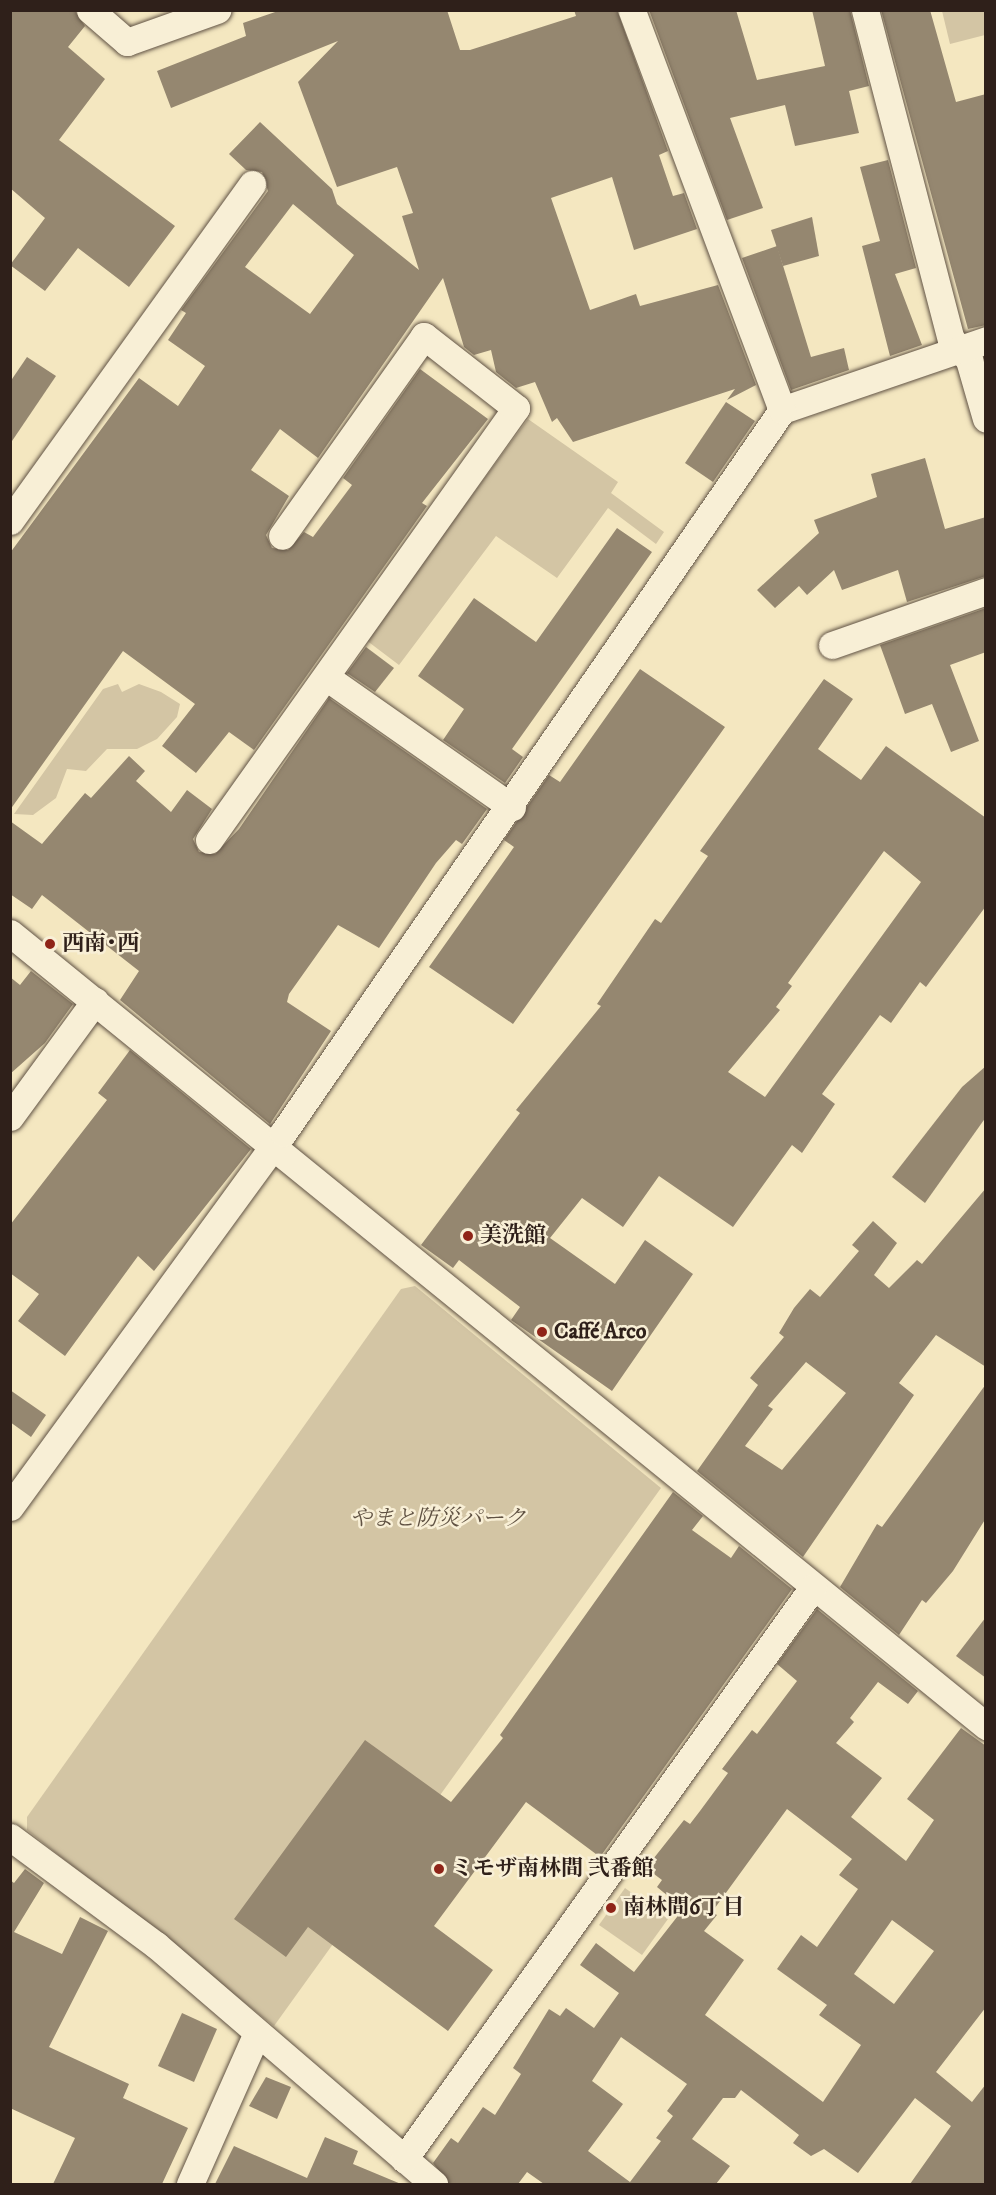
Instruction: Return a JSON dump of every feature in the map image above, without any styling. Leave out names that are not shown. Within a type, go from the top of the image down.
[{"type":"street","points":[[90,10],[127,42],[175,18],[217,10]]},
{"type":"street","points":[[632,10],[782,410]]},
{"type":"street","points":[[865,10],[951,339],[969,360],[986,419]]},
{"type":"street","points":[[10,521],[252,184]]},
{"type":"street","points":[[209,840],[516,408],[424,336],[282,536]]},
{"type":"street","points":[[10,1507],[272,1148],[512,807],[782,410],[986,340]]},
{"type":"street","points":[[832,645],[986,591]]},
{"type":"street","points":[[327,677],[512,807]]},
{"type":"street","points":[[10,933],[986,1726]]},
{"type":"street","points":[[10,1117],[95,1001]]},
{"type":"street","points":[[404,2159],[813,1587]]},
{"type":"street","points":[[10,1837],[156,1945],[256,2035],[434,2184]]},
{"type":"street","points":[[190,2184],[256,2035]]},
{"type":"green space","points":[[942,11],[985,11],[985,35],[950,44]]},
{"type":"green space","points":[[528,419],[618,482],[611,493],[664,532],[656,544],[608,508],[557,578],[496,536],[399,665],[366,640]]},
{"type":"green space","points":[[118,684],[122,692],[139,684],[161,692],[180,704],[177,717],[157,739],[137,749],[107,749],[86,771],[67,769],[56,798],[33,815],[14,814],[103,689]]},
{"type":"green space","name":"やまと防災パーク","points":[[415,1286],[661,1488],[274,2026],[27,1830],[27,1817],[401,1289]]},
{"type":"green space","points":[[625,1888],[668,1919],[642,1955],[599,1925]]},
{"type":"building","points":[[10,10],[75,11],[85,26],[68,47],[105,79],[59,140],[175,226],[129,287],[78,248],[45,291],[10,265],[45,218],[10,188]]},
{"type":"building","points":[[281,10],[447,10],[460,50],[470,50],[576,16],[574,10],[617,10],[668,151],[659,155],[673,196],[684,193],[697,229],[634,250],[612,177],[551,198],[590,310],[636,294],[640,306],[718,285],[756,385],[727,400],[735,389],[573,442],[557,418],[552,422],[535,382],[516,388],[496,372],[491,350],[474,355],[464,347],[443,278],[318,458],[280,429],[251,470],[289,496],[266,535],[272,548],[288,550],[304,532],[313,537],[352,485],[343,478],[420,369],[488,419],[422,503],[427,506],[254,750],[229,732],[196,773],[162,746],[195,704],[123,651],[10,810],[10,553],[139,378],[178,406],[205,366],[168,340],[186,313],[181,310],[268,191],[262,172],[246,170],[229,154],[260,122],[332,189],[337,204],[419,270],[402,216],[413,213],[397,167],[337,187],[298,82],[338,41],[171,108],[157,71],[246,36],[243,23]],"holes":[[[293,204],[354,255],[310,314],[245,267]]]},
{"type":"building","points":[[649,10],[736,10],[757,80],[825,66],[812,10],[850,10],[869,86],[849,91],[859,133],[795,146],[785,105],[730,118],[763,208],[727,220]]},
{"type":"building","points":[[881,10],[930,10],[956,102],[986,94],[986,325],[968,329]]},
{"type":"building","points":[[888,160],[916,268],[895,274],[922,345],[890,356],[862,246],[880,241],[860,167]]},
{"type":"building","points":[[812,217],[819,256],[783,266],[771,230]]},
{"type":"building","points":[[777,246],[811,357],[844,348],[849,370],[791,390],[742,258]]},
{"type":"building","points":[[27,357],[56,376],[10,444],[10,382]]},
{"type":"building","points":[[726,402],[755,421],[713,482],[685,463]]},
{"type":"building","points":[[925,458],[945,529],[986,517],[986,576],[907,602],[898,570],[842,590],[834,570],[807,595],[799,586],[775,608],[757,590],[819,533],[814,520],[877,497],[871,474]]},
{"type":"building","points":[[617,528],[652,552],[512,749],[523,757],[505,783],[443,740],[464,709],[418,676],[474,598],[536,642]]},
{"type":"building","points":[[986,608],[986,652],[950,665],[979,741],[951,752],[932,704],[905,714],[880,645]]},
{"type":"building","points":[[366,647],[394,668],[375,692],[347,673]]},
{"type":"building","points":[[640,669],[725,727],[513,1024],[429,967],[514,847],[504,840],[549,775],[560,782]]},
{"type":"building","points":[[824,679],[853,699],[818,749],[861,780],[886,746],[986,818],[986,906],[926,987],[920,982],[891,1023],[880,1015],[822,1094],[835,1104],[802,1153],[792,1145],[733,1227],[659,1176],[623,1227],[582,1198],[550,1238],[615,1284],[645,1240],[693,1274],[612,1391],[511,1320],[520,1307],[459,1260],[453,1268],[421,1245],[520,1113],[516,1110],[601,1006],[597,1004],[655,919],[661,923],[708,856],[700,851]],"holes":[[[884,851],[921,882],[765,1097],[728,1072],[780,1010],[776,1007],[792,986],[788,983]]]},
{"type":"building","points":[[329,698],[487,809],[462,844],[456,840],[436,863],[379,948],[338,925],[289,994],[287,1002],[331,1031],[270,1124],[120,1000],[139,971],[42,895],[32,909],[10,894],[10,821],[42,844],[85,793],[91,798],[129,756],[145,771],[136,781],[171,812],[187,790],[212,809],[193,839],[199,852],[215,854],[239,829]]},
{"type":"building","points":[[31,971],[73,1004],[45,1043],[10,1074],[10,977],[20,985]]},
{"type":"building","points":[[130,1050],[251,1149],[154,1271],[138,1256],[65,1356],[18,1321],[39,1294],[10,1273],[10,1225],[107,1100],[98,1093]]},
{"type":"building","points":[[986,1066],[986,1117],[925,1203],[892,1177],[962,1087]]},
{"type":"building","points":[[986,1188],[986,1367],[936,1335],[899,1383],[914,1395],[803,1557],[697,1471],[758,1385],[750,1378],[784,1337],[779,1333],[794,1308],[810,1289],[820,1297],[859,1251],[852,1245],[873,1221],[897,1243],[874,1275],[889,1288],[917,1260],[922,1264]],"holes":[[[806,1362],[846,1393],[782,1470],[745,1446],[773,1409],[768,1406]]]},
{"type":"building","points":[[986,1384],[986,1518],[953,1571],[926,1603],[922,1600],[899,1635],[840,1587],[877,1524],[882,1527]]},
{"type":"building","points":[[10,1390],[46,1415],[31,1437],[10,1422]]},
{"type":"building","points":[[673,1492],[703,1516],[692,1530],[731,1558],[739,1546],[792,1589],[600,1857],[526,1802],[434,1926],[493,1970],[448,2031],[308,1927],[286,1957],[234,1919],[365,1740],[451,1802],[503,1738],[500,1735]]},
{"type":"building","points":[[817,1609],[918,1691],[908,1704],[878,1682],[850,1718],[854,1722],[836,1743],[882,1778],[851,1817],[906,1861],[934,1820],[907,1799],[961,1728],[986,1746],[986,2007],[936,2072],[972,2102],[986,2084],[986,2184],[910,2184],[951,2126],[915,2098],[858,2173],[824,2149],[811,2156],[793,2143],[799,2135],[741,2090],[735,2098],[723,2098],[692,2139],[730,2166],[716,2184],[544,2184],[527,2172],[518,2184],[449,2184],[433,2163],[451,2138],[458,2143],[483,2107],[495,2115],[521,2074],[513,2068],[549,2009],[560,2016],[566,2008],[594,2028],[619,1993],[580,1965],[596,1943],[634,1972],[677,1917],[680,1906],[657,1887],[662,1880],[646,1868],[684,1820],[690,1824],[728,1773],[722,1769],[752,1730],[757,1734],[797,1681],[777,1664]],"holes":[[[787,1809],[852,1859],[839,1875],[858,1889],[817,1947],[801,1935],[777,1969],[827,2005],[819,2015],[861,2045],[823,2102],[705,2015],[744,1960],[704,1931],[717,1915],[712,1912]],[[892,1920],[934,1951],[894,2004],[854,1974]],[[621,2037],[687,2084],[667,2111],[673,2116],[656,2138],[661,2141],[630,2182],[588,2151],[623,2104],[592,2081]]]},
{"type":"building","points":[[986,1617],[986,1678],[956,1656]]},
{"type":"building","points":[[25,1869],[44,1883],[14,1932],[62,1954],[80,1917],[108,1931],[49,2047],[129,2084],[123,2098],[188,2128],[162,2184],[53,2184],[75,2138],[10,2108],[10,1880],[14,1883]]},
{"type":"building","points":[[182,2013],[217,2029],[194,2082],[158,2066]]},
{"type":"building","points":[[266,2077],[291,2087],[277,2119],[249,2106]]},
{"type":"building","points":[[325,2137],[358,2151],[353,2164],[401,2184],[215,2184],[234,2146],[307,2178]]},
{"type":"place","name":"西南･西","points":[[50,944]]},
{"type":"place","name":"美洗館","points":[[468,1236]]},
{"type":"place","name":"Caffé Arco","points":[[542,1332]]},
{"type":"place","name":"ミモザ南林間 弐番館","points":[[439,1869]]},
{"type":"place","name":"南林間6丁目","points":[[611,1908]]}]
